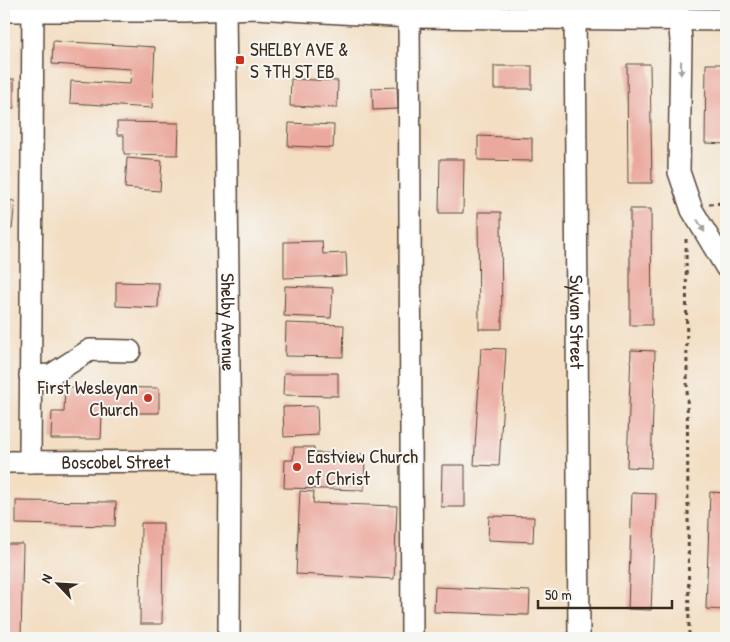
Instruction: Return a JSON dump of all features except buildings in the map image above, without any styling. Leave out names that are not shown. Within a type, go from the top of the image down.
[{"type":"street","points":[[30,462],[33,7]]},
{"type":"street","points":[[4,11],[33,7],[575,11],[679,19],[726,20]]},
{"type":"street","name":"Shelby Avenue","points":[[225,7],[230,461],[229,638]]},
{"type":"street","points":[[409,10],[412,638]]},
{"type":"street","name":"Sylvan Street","points":[[575,11],[578,638]]},
{"type":"street","points":[[679,19],[681,41],[678,172],[692,210],[726,267]]},
{"type":"street","points":[[30,376],[51,375],[90,350],[130,351]]},
{"type":"street","name":"Boscobel Street","points":[[4,462],[230,461]]},
{"type":"path","points":[[686,234],[690,638]]},
{"type":"place","name":"SHELBY AVE & S 7TH ST EB","points":[[240,60]]},
{"type":"place","name":"First Wesleyan Church","points":[[148,398]]},
{"type":"place","name":"Eastview Church of Christ","points":[[297,467]]}]
